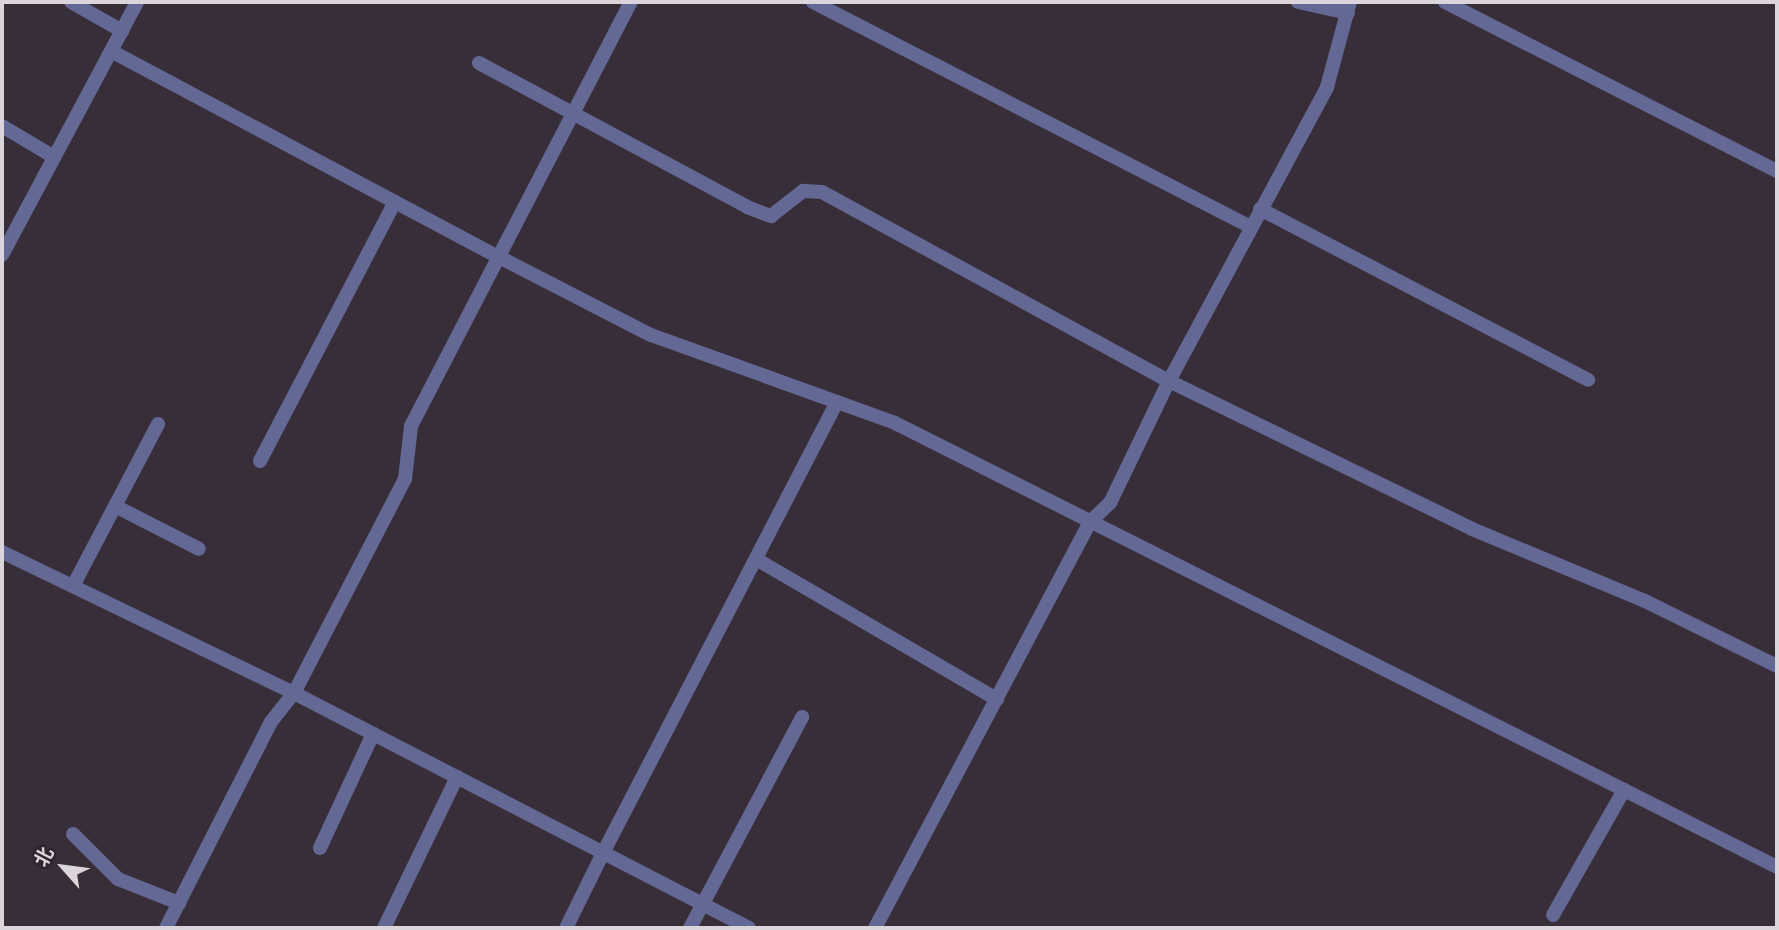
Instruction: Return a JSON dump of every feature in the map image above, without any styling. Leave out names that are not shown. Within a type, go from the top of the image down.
[{"type":"street","points":[[71,2],[122,31]]},
{"type":"street","points":[[2,255],[137,2]]},
{"type":"street","points":[[166,928],[271,722],[294,693],[405,479],[411,426],[631,2]]},
{"type":"street","points":[[813,2],[1250,227]]},
{"type":"street","points":[[875,928],[1090,522],[1110,503],[1169,381],[1327,87],[1349,7],[1298,2]]},
{"type":"street","points":[[1445,2],[1777,171]]},
{"type":"street","points":[[111,51],[650,335],[895,424],[1777,867]]},
{"type":"street","points":[[480,63],[747,207],[771,216],[803,191],[822,192],[1169,381],[1472,529],[1645,601],[1777,666]]},
{"type":"street","points":[[2,126],[54,157]]},
{"type":"street","points":[[260,461],[395,202]]},
{"type":"street","points":[[1260,209],[1588,380]]},
{"type":"street","points":[[566,928],[837,402]]},
{"type":"street","points":[[73,586],[158,424]]},
{"type":"street","points":[[115,506],[199,549]]},
{"type":"street","points":[[2,552],[294,693],[749,928]]},
{"type":"street","points":[[756,559],[997,699]]},
{"type":"street","points":[[690,928],[802,717]]},
{"type":"street","points":[[320,848],[373,734]]},
{"type":"street","points":[[384,928],[457,777]]},
{"type":"street","points":[[1553,915],[1624,790]]},
{"type":"street","points":[[73,834],[118,879],[178,903]]}]
